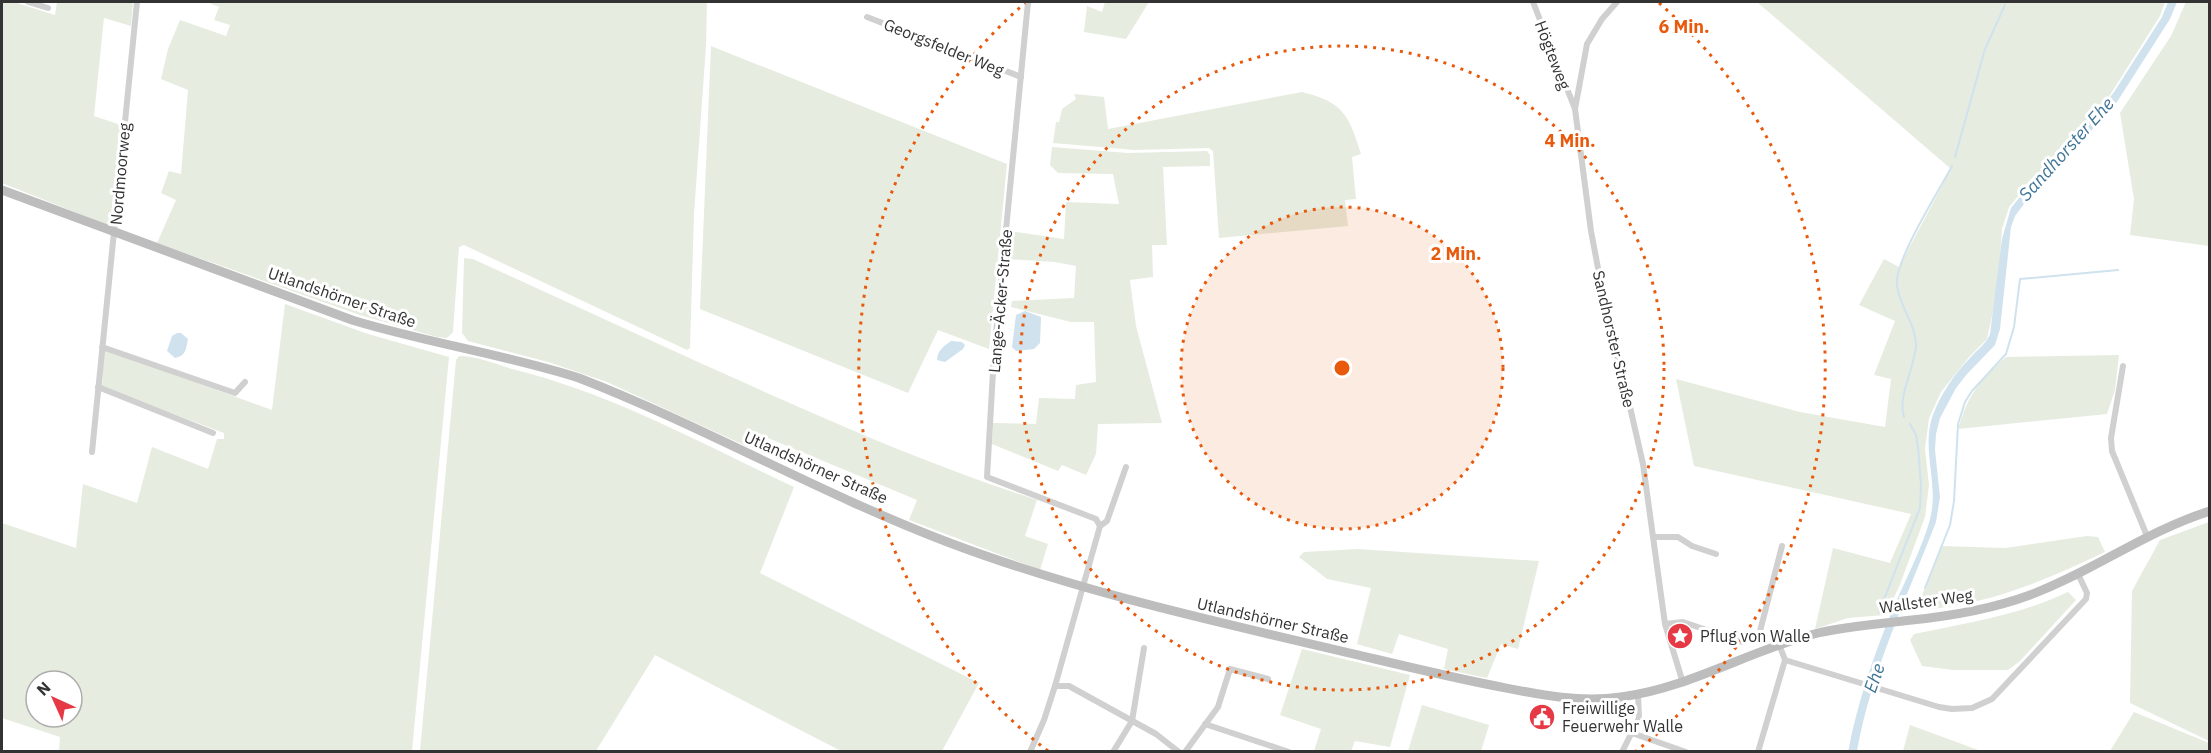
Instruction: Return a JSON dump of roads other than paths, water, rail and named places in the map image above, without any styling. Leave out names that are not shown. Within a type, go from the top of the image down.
[{"type":"street","points":[[28,2],[48,8]]},
{"type":"street","name":"Nordmoorweg","points":[[92,452],[137,2]]},
{"type":"street","name":"Lange-Äcker-Straße","points":[[1028,2],[994,354],[987,477],[1096,519],[1100,526]]},
{"type":"street","name":"Högteweg","points":[[1533,2],[1575,108]]},
{"type":"street","name":"Sandhorster Straße","points":[[1617,2],[1602,19],[1587,44],[1575,108],[1591,231],[1611,337],[1622,372],[1643,464],[1665,624],[1683,683]]},
{"type":"street","name":"Georgsfelder Weg","points":[[867,16],[1021,77]]},
{"type":"street","name":"Utlandshörner Straße","points":[[2,190],[352,320],[402,335],[524,362],[579,378],[920,531],[1014,566],[1082,587],[1208,620],[1529,693],[1600,700],[1638,694]]},
{"type":"street","points":[[102,347],[235,393],[245,382]]},
{"type":"street","points":[[2123,366],[2111,438],[2112,451],[2147,536]]},
{"type":"street","points":[[98,387],[213,432]]},
{"type":"street","points":[[1030,752],[1055,686],[1100,526],[1107,521],[1126,468]]},
{"type":"street","name":"Wallster Weg","points":[[1638,694],[1683,683],[1779,644],[1820,633],[1996,606],[2027,596],[2078,574],[2147,536],[2210,511]]},
{"type":"street","points":[[1654,537],[1678,537],[1692,546],[1716,554]]},
{"type":"street","points":[[1665,624],[1683,622],[1742,642],[1758,635],[1782,546]]},
{"type":"street","points":[[1785,660],[1939,707],[1972,708],[1987,702],[2001,692],[2086,599],[2087,593],[2078,574]]},
{"type":"street","points":[[1758,752],[1785,660],[1779,644]]},
{"type":"street","points":[[1113,752],[1132,721],[1144,648]]},
{"type":"street","points":[[1185,752],[1218,707],[1230,669],[1268,679]]},
{"type":"street","points":[[1055,686],[1069,686],[1156,734],[1179,752]]},
{"type":"street","points":[[1622,752],[1639,718],[1638,694]]},
{"type":"street","points":[[1205,724],[1290,752]]},
{"type":"street","points":[[1632,733],[1686,752]]},
{"type":"water","points":[[2168,2],[2177,2],[2170,19],[2115,105],[2015,216],[2011,227],[2000,329],[1995,345],[1956,388],[1940,418],[1935,450],[1940,497],[1936,522],[1871,692],[1857,751],[1848,752],[1860,700],[1871,666],[1931,515],[1933,490],[1929,439],[1933,415],[1954,377],[1984,344],[1990,334],[2002,239],[2011,208],[2034,179],[2094,117],[2114,92],[2162,17]]},
{"type":"water","points":[[1025,311],[1041,317],[1040,343],[1034,349],[1016,351],[1012,347],[1016,315]]},
{"type":"water","points":[[181,333],[188,339],[183,354],[175,358],[167,351],[172,336]]},
{"type":"water","points":[[951,341],[962,342],[965,345],[945,362],[937,360],[940,351]]},
{"type":"waterway","points":[[1955,157],[1985,49],[2005,5]]},
{"type":"waterway","points":[[1904,417],[1902,409],[1904,391],[1916,345],[1913,330],[1898,293],[1898,274],[1910,243],[1952,166]]},
{"type":"waterway","points":[[1925,588],[1950,525],[1954,501],[1958,424],[1965,402],[1972,391],[2006,354],[2014,327],[2020,279],[2118,270]]},
{"type":"waterway","points":[[1879,612],[1920,508],[1918,447],[1916,435],[1910,424]]},
{"type":"place","name":"Pflug von Walle","points":[[1680,636]]},
{"type":"place","name":"Freiwillige Feuerwehr Walle","points":[[1542,717]]},
{"type":"water label","name":"Sandhorster Ehe","points":[[2066,149]]},
{"type":"water label","name":"Ehe","points":[[1874,678]]}]
